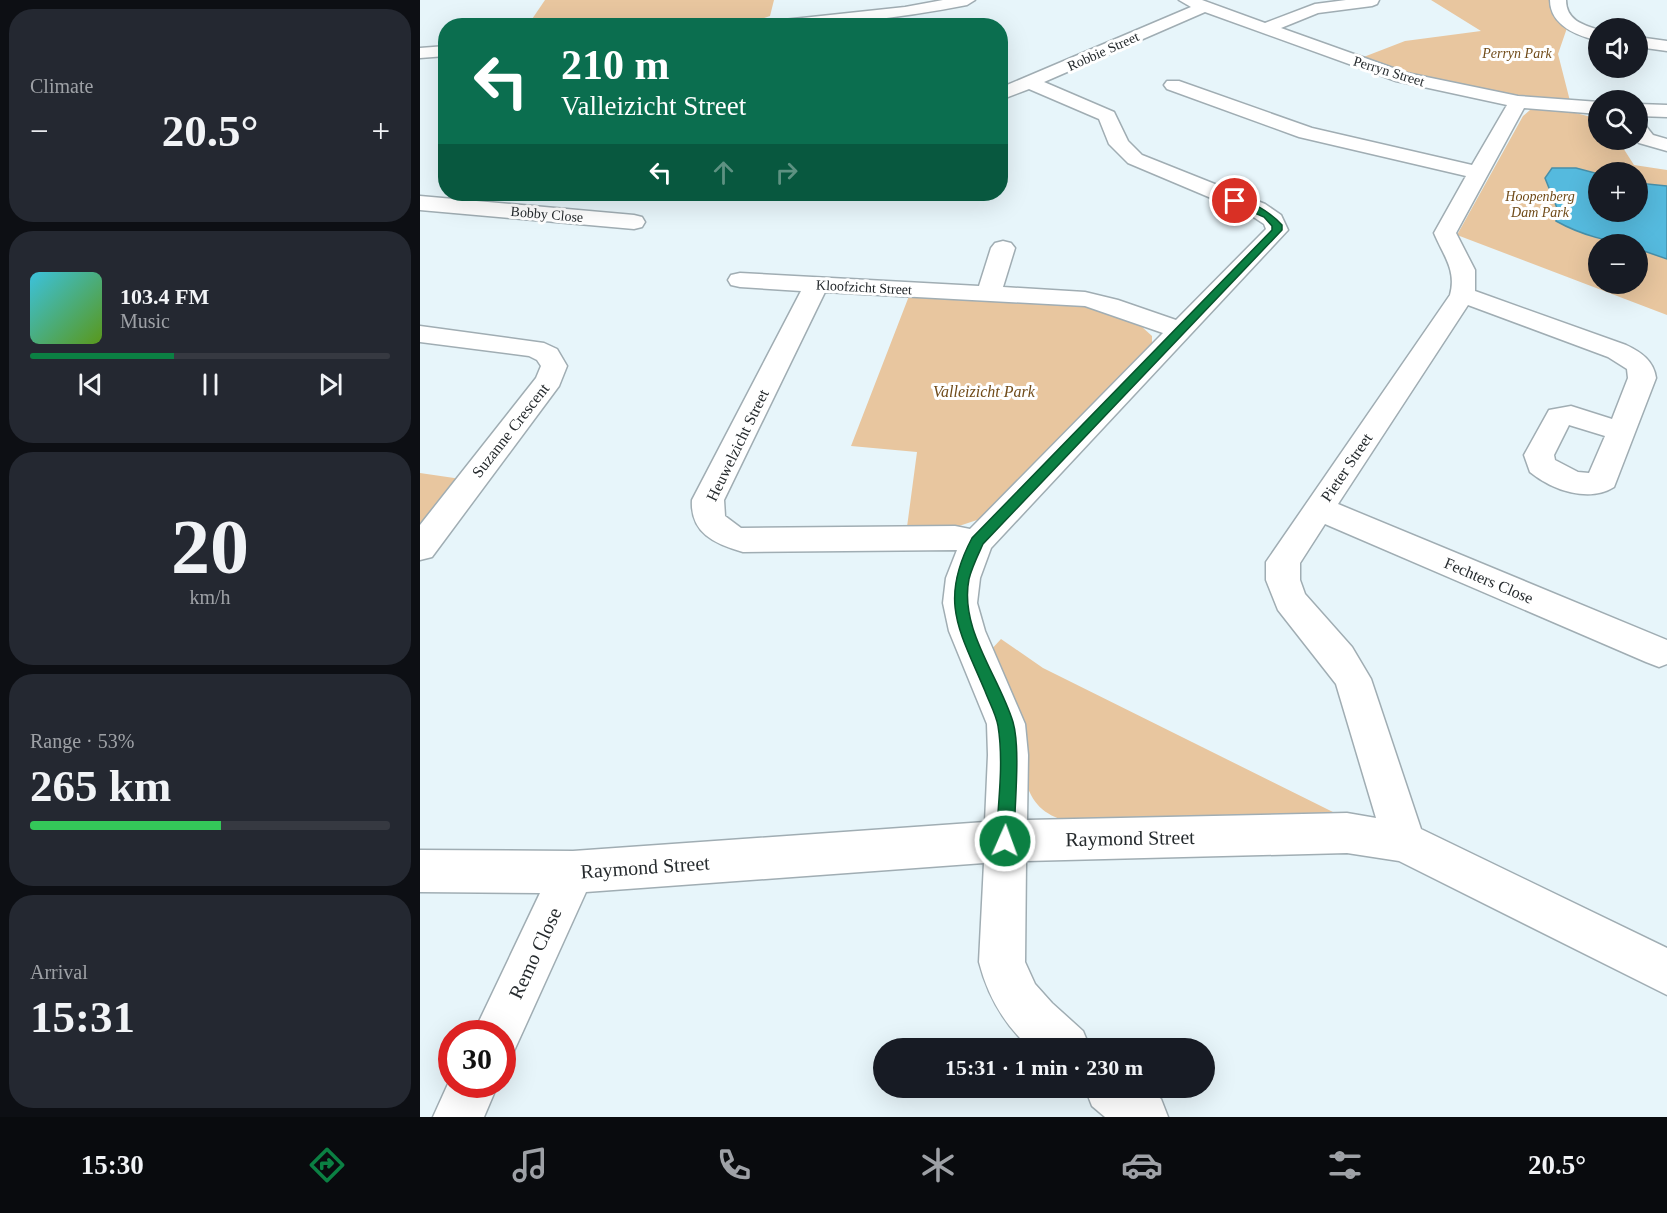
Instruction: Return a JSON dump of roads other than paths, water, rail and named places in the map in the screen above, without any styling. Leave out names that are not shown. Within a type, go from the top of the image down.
[{"type":"street","points":[[783,18],[896,13],[967,0]]},
{"type":"street","name":"Perryn Street","points":[[1187,0],[1402,77],[1518,102],[1588,107]]},
{"type":"street","points":[[1558,0],[1558,8],[1567,23],[1588,33]]},
{"type":"street","points":[[1266,28],[1315,9],[1372,1]]},
{"type":"street","name":"Robbie Street","points":[[1008,92],[1206,6]]},
{"type":"street","points":[[1648,43],[1667,46]]},
{"type":"street","points":[[420,53],[438,52]]},
{"type":"street","points":[[1030,83],[1107,116],[1119,144],[1135,159],[1257,209],[1273,219],[1277,225],[1277,230],[1182,331],[977,542],[963,578],[960,603],[968,631],[1006,724],[1008,755],[1002,962],[1006,982],[1029,1015],[1055,1038]]},
{"type":"street","points":[[1173,85],[1306,133],[1478,173]]},
{"type":"street","points":[[1518,102],[1445,233],[1465,272],[1467,282],[1462,294],[1617,351],[1636,362],[1667,373]]},
{"type":"street","points":[[1648,110],[1667,111]]},
{"type":"street","points":[[1648,140],[1667,145]]},
{"type":"street","points":[[421,204],[438,191]]},
{"type":"street","name":"Bobby Close","points":[[421,204],[634,222]]},
{"type":"street","points":[[989,293],[1003,248]]},
{"type":"street","name":"Kloofzicht Street","points":[[740,280],[1085,299],[1109,305],[1182,331]]},
{"type":"street","name":"Heuwelzicht Street","points":[[816,285],[708,500],[709,519],[723,533],[743,540],[955,538],[977,542]]},
{"type":"street","name":"Pieter Street","points":[[1404,842],[1353,679],[1339,657],[1290,600],[1283,580],[1283,562],[1462,294]]},
{"type":"street","name":"Suzanne Crescent","points":[[420,334],[535,349],[548,355],[554,366],[549,380],[420,548]]},
{"type":"street","points":[[1622,432],[1642,378],[1641,368],[1636,362]]},
{"type":"street","name":"Fechters Close","points":[[1318,507],[1659,652]]},
{"type":"street","name":"Raymond Street","points":[[420,871],[573,872],[1005,841],[1347,833],[1404,842],[1667,972]]},
{"type":"street","name":"Remo Close","points":[[504,1020],[573,872]]},
{"type":"street","points":[[458,1117],[467,1098]]},
{"type":"street","points":[[1121,1098],[1143,1117]]},
{"type":"water","points":[[1552,168],[1576,168],[1588,171],[1588,222],[1648,222],[1648,184],[1667,186],[1667,259],[1648,252],[1648,234],[1588,234],[1556,221],[1557,208],[1545,178]]},
{"type":"park label","name":"Perryn Park","points":[[1517,53]]},
{"type":"park label","name":"Hoopenberg Dam Park","points":[[1540,204]]},
{"type":"park label","name":"Valleizicht Park","points":[[984,391]]}]
